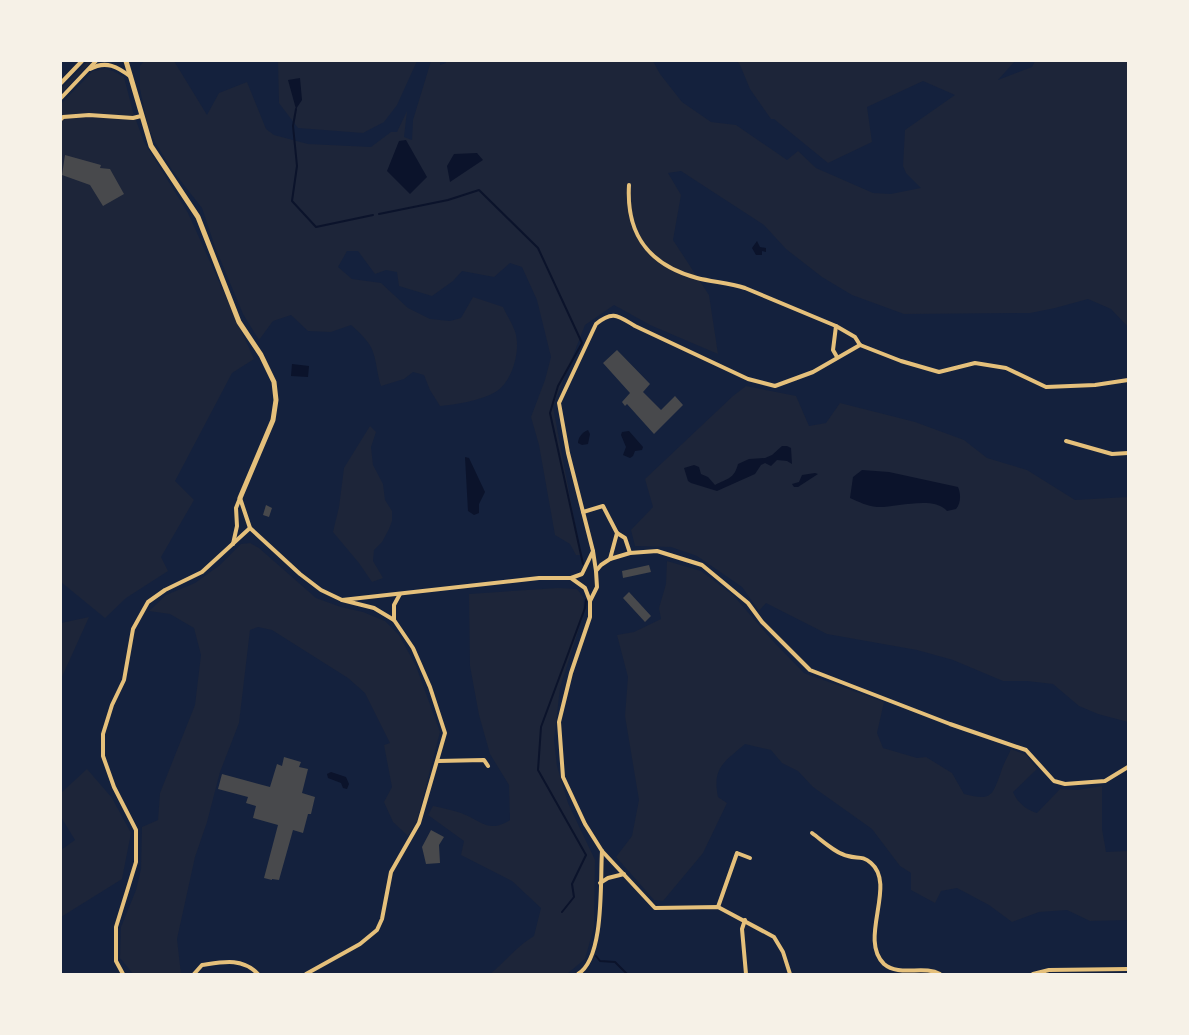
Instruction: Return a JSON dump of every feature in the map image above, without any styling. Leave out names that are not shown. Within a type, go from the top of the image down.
[{"type":"street","points":[[61,83],[82,61]]},
{"type":"street","points":[[61,98],[96,61]]},
{"type":"street","points":[[126,61],[151,146],[198,217],[239,322],[261,355],[274,382],[276,400],[273,420],[236,508],[237,526],[233,544]]},
{"type":"street","points":[[86,72],[98,65],[114,66],[131,77]]},
{"type":"street","points":[[62,118],[88,115],[132,118],[141,116]]},
{"type":"street","points":[[629,185],[628,199],[632,225],[643,246],[663,264],[698,278],[730,283],[745,288],[836,326],[855,337],[860,345],[901,361],[939,372],[975,363],[1006,368],[1046,387],[1095,385],[1128,380]]},
{"type":"street","points":[[590,602],[596,587],[596,571],[593,551],[568,453],[559,403],[596,324],[606,316],[617,315],[635,326],[748,379],[775,386],[813,372],[860,345]]},
{"type":"street","points":[[836,326],[833,350],[837,357]]},
{"type":"street","points":[[1066,441],[1112,454],[1128,453]]},
{"type":"street","points":[[240,498],[250,528],[300,574],[321,590],[342,600],[374,608],[394,620],[416,655],[430,687],[445,733],[438,762],[419,823],[391,872],[382,919],[377,930],[360,944],[306,974]]},
{"type":"street","points":[[583,512],[603,506],[617,532],[625,538],[630,553]]},
{"type":"street","points":[[123,974],[116,961],[116,927],[136,862],[136,830],[114,787],[103,756],[103,734],[112,705],[124,680],[133,629],[148,602],[165,590],[202,572],[250,528]]},
{"type":"street","points":[[610,559],[617,532]]},
{"type":"street","points":[[342,600],[539,578],[571,578],[582,574],[593,551]]},
{"type":"street","points":[[596,571],[601,564],[610,559],[630,553],[657,551],[702,565],[748,603],[762,622],[810,670],[950,724],[1026,750],[1054,781],[1065,784],[1105,781],[1128,767]]},
{"type":"street","points":[[571,578],[585,588],[590,602],[590,617],[571,673],[559,722],[563,777],[585,824],[602,851],[655,908],[718,907],[745,920],[774,936],[783,952],[790,974]]},
{"type":"street","points":[[394,620],[394,605],[400,594]]},
{"type":"street","points":[[438,762],[484,760],[488,766]]},
{"type":"street","points":[[812,833],[848,856],[860,856],[871,863],[878,874],[880,904],[873,935],[877,955],[885,965],[900,970],[940,974]]},
{"type":"street","points":[[578,974],[587,966],[598,934],[602,851]]},
{"type":"street","points":[[718,907],[737,853],[750,858]]},
{"type":"street","points":[[600,884],[608,878],[624,874]]},
{"type":"street","points":[[745,920],[742,929],[746,974]]},
{"type":"street","points":[[194,974],[202,965],[233,961],[248,966],[258,974]]},
{"type":"street","points":[[1033,974],[1049,970],[1128,969]]},
{"type":"shaded area","points":[[88,61],[92,61],[61,94],[61,89]]},
{"type":"shaded area","points":[[144,61],[174,61],[207,115],[219,93],[247,82],[266,129],[274,135],[308,144],[371,147],[391,132],[397,132],[407,111],[404,137],[412,140],[413,120],[431,61],[440,61],[440,65],[446,63],[446,61],[653,61],[660,74],[682,102],[711,122],[736,125],[787,160],[798,151],[816,168],[873,193],[891,194],[921,188],[906,173],[903,166],[905,130],[955,95],[923,81],[867,107],[872,142],[828,163],[774,119],[771,119],[750,89],[737,61],[1015,61],[998,80],[1032,67],[1035,61],[1128,61],[1128,327],[1111,309],[1088,299],[1030,313],[904,314],[852,295],[822,277],[786,249],[764,225],[681,171],[668,173],[681,195],[673,240],[709,295],[718,354],[650,325],[614,305],[585,325],[553,407],[581,555],[576,555],[570,544],[555,535],[539,445],[531,417],[545,380],[551,357],[537,300],[522,267],[510,263],[494,277],[462,271],[453,281],[432,296],[399,286],[397,272],[386,270],[375,274],[358,251],[347,251],[338,267],[352,279],[381,283],[408,308],[430,319],[450,321],[461,318],[473,297],[503,307],[516,335],[517,350],[514,366],[507,381],[497,391],[477,400],[440,406],[430,390],[424,375],[413,372],[404,379],[381,386],[372,348],[364,337],[351,325],[331,332],[308,331],[291,315],[273,321],[259,340],[243,314],[215,247],[202,208],[172,170],[148,127],[140,89],[140,66]]},
{"type":"shaded area","points":[[278,61],[417,61],[397,105],[384,122],[363,133],[298,128],[279,103]]},
{"type":"shaded area","points":[[105,69],[113,71],[124,77],[133,112],[144,142],[188,213],[254,359],[232,373],[175,481],[194,500],[161,557],[168,571],[126,598],[105,618],[61,582],[61,104],[93,71]]},
{"type":"shaded area","points":[[300,78],[302,100],[296,109],[288,80]]},
{"type":"shaded area","points":[[406,140],[427,177],[410,194],[387,171],[399,141]]},
{"type":"shaded area","points":[[477,153],[483,160],[450,182],[447,166],[454,154]]},
{"type":"shaded area","points":[[757,241],[760,247],[766,248],[766,252],[762,251],[762,255],[756,255],[752,248]]},
{"type":"shaded area","points":[[292,364],[309,366],[308,377],[291,376]]},
{"type":"shaded area","points":[[746,386],[796,396],[809,426],[826,423],[840,403],[915,422],[964,440],[987,458],[1027,470],[1075,500],[1128,497],[1128,722],[1098,714],[1079,706],[1053,684],[1027,681],[1003,681],[953,660],[917,650],[827,634],[766,603],[759,611],[742,587],[697,556],[671,547],[635,546],[631,530],[653,507],[645,479],[733,396]]},
{"type":"shaded area","points":[[370,426],[376,432],[371,447],[373,465],[383,484],[385,500],[392,511],[392,521],[389,529],[382,542],[374,550],[373,561],[383,578],[372,582],[359,563],[333,532],[339,507],[344,468]]},
{"type":"shaded area","points":[[588,430],[590,434],[588,444],[582,445],[578,443],[581,435]]},
{"type":"shaded area","points":[[629,431],[643,447],[642,450],[635,451],[633,456],[630,458],[623,455],[626,447],[621,435],[622,432]]},
{"type":"shaded area","points":[[782,446],[791,448],[792,464],[787,461],[777,460],[771,466],[765,463],[761,465],[755,474],[717,491],[688,481],[684,468],[694,465],[699,467],[701,474],[708,477],[715,485],[735,473],[738,464],[749,459],[765,458],[772,455]]},
{"type":"shaded area","points":[[465,457],[469,458],[485,492],[479,504],[479,513],[474,515],[468,511]]},
{"type":"shaded area","points":[[862,470],[889,472],[958,487],[960,493],[959,504],[956,509],[947,511],[941,506],[924,503],[884,507],[863,504],[850,498],[853,477]]},
{"type":"shaded area","points":[[818,474],[798,487],[794,487],[792,484],[799,482],[802,475]]},
{"type":"shaded area","points":[[250,543],[259,548],[316,598],[341,607],[363,612],[385,621],[399,635],[416,666],[440,732],[417,821],[408,836],[393,822],[384,802],[392,787],[384,745],[390,743],[365,693],[348,678],[272,630],[258,627],[250,630],[239,723],[220,772],[207,822],[195,857],[177,939],[181,974],[133,974],[120,958],[121,927],[136,890],[141,869],[142,827],[158,820],[160,793],[195,705],[201,655],[194,628],[170,614],[149,611],[166,595],[195,583],[220,565],[241,544]]},
{"type":"shaded area","points":[[667,561],[701,571],[733,595],[772,640],[804,673],[884,702],[877,733],[883,748],[917,758],[926,757],[952,773],[964,794],[980,797],[989,795],[995,787],[1011,749],[1026,755],[1037,769],[1013,792],[1022,805],[1033,812],[1037,813],[1060,789],[1077,790],[1102,786],[1102,829],[1106,852],[1128,851],[1128,920],[1090,921],[1067,910],[1039,912],[1012,922],[989,905],[957,888],[941,891],[935,903],[911,890],[911,873],[900,866],[872,829],[813,787],[798,771],[782,763],[771,750],[745,744],[721,766],[718,772],[718,797],[727,803],[703,853],[663,901],[654,900],[616,857],[632,836],[639,800],[625,716],[628,677],[617,635],[634,632],[661,619],[659,608],[666,584]]},
{"type":"shaded area","points":[[558,588],[577,589],[584,598],[583,616],[560,688],[554,740],[557,766],[568,803],[595,860],[594,927],[585,959],[567,974],[490,974],[534,936],[541,908],[512,881],[461,855],[464,841],[428,815],[433,806],[461,813],[490,826],[503,824],[510,820],[509,785],[490,754],[479,715],[470,666],[469,594]]},
{"type":"shaded area","points":[[89,617],[61,679],[61,623]]},
{"type":"shaded area","points":[[87,769],[112,798],[131,833],[122,879],[61,917],[61,850],[75,840],[61,817],[61,793]]},
{"type":"shaded area","points":[[331,772],[346,777],[349,784],[347,789],[343,788],[341,783],[328,778],[327,774]]},
{"type":"building","points":[[65,155],[101,165],[100,168],[110,169],[124,194],[103,206],[90,185],[62,175]]},
{"type":"building","points":[[617,350],[650,384],[643,392],[661,410],[675,396],[683,405],[654,434],[627,404],[625,406],[622,402],[630,393],[603,363]]},
{"type":"building","points":[[266,505],[272,508],[269,517],[263,515]]},
{"type":"building","points":[[649,565],[651,572],[623,578],[622,571]]},
{"type":"building","points":[[629,592],[651,616],[645,622],[623,598]]},
{"type":"building","points":[[284,757],[301,762],[299,767],[308,769],[302,793],[315,797],[311,814],[308,814],[303,833],[293,830],[279,880],[272,880],[264,878],[278,825],[253,818],[256,806],[246,803],[248,797],[218,789],[222,774],[270,787],[277,764],[282,766]]},
{"type":"building","points":[[431,830],[444,837],[439,845],[440,863],[426,864],[422,847]]},
{"type":"waterway","points":[[296,109],[293,126],[297,166],[292,201],[316,227],[373,215]]},
{"type":"waterway","points":[[379,214],[448,200],[479,190],[538,248],[582,343],[558,386],[550,413],[583,564]]},
{"type":"waterway","points":[[562,912],[574,897],[572,884],[586,855],[538,770],[541,727],[585,608],[586,600]]},
{"type":"waterway","points":[[596,956],[600,961],[615,962],[627,974]]}]
